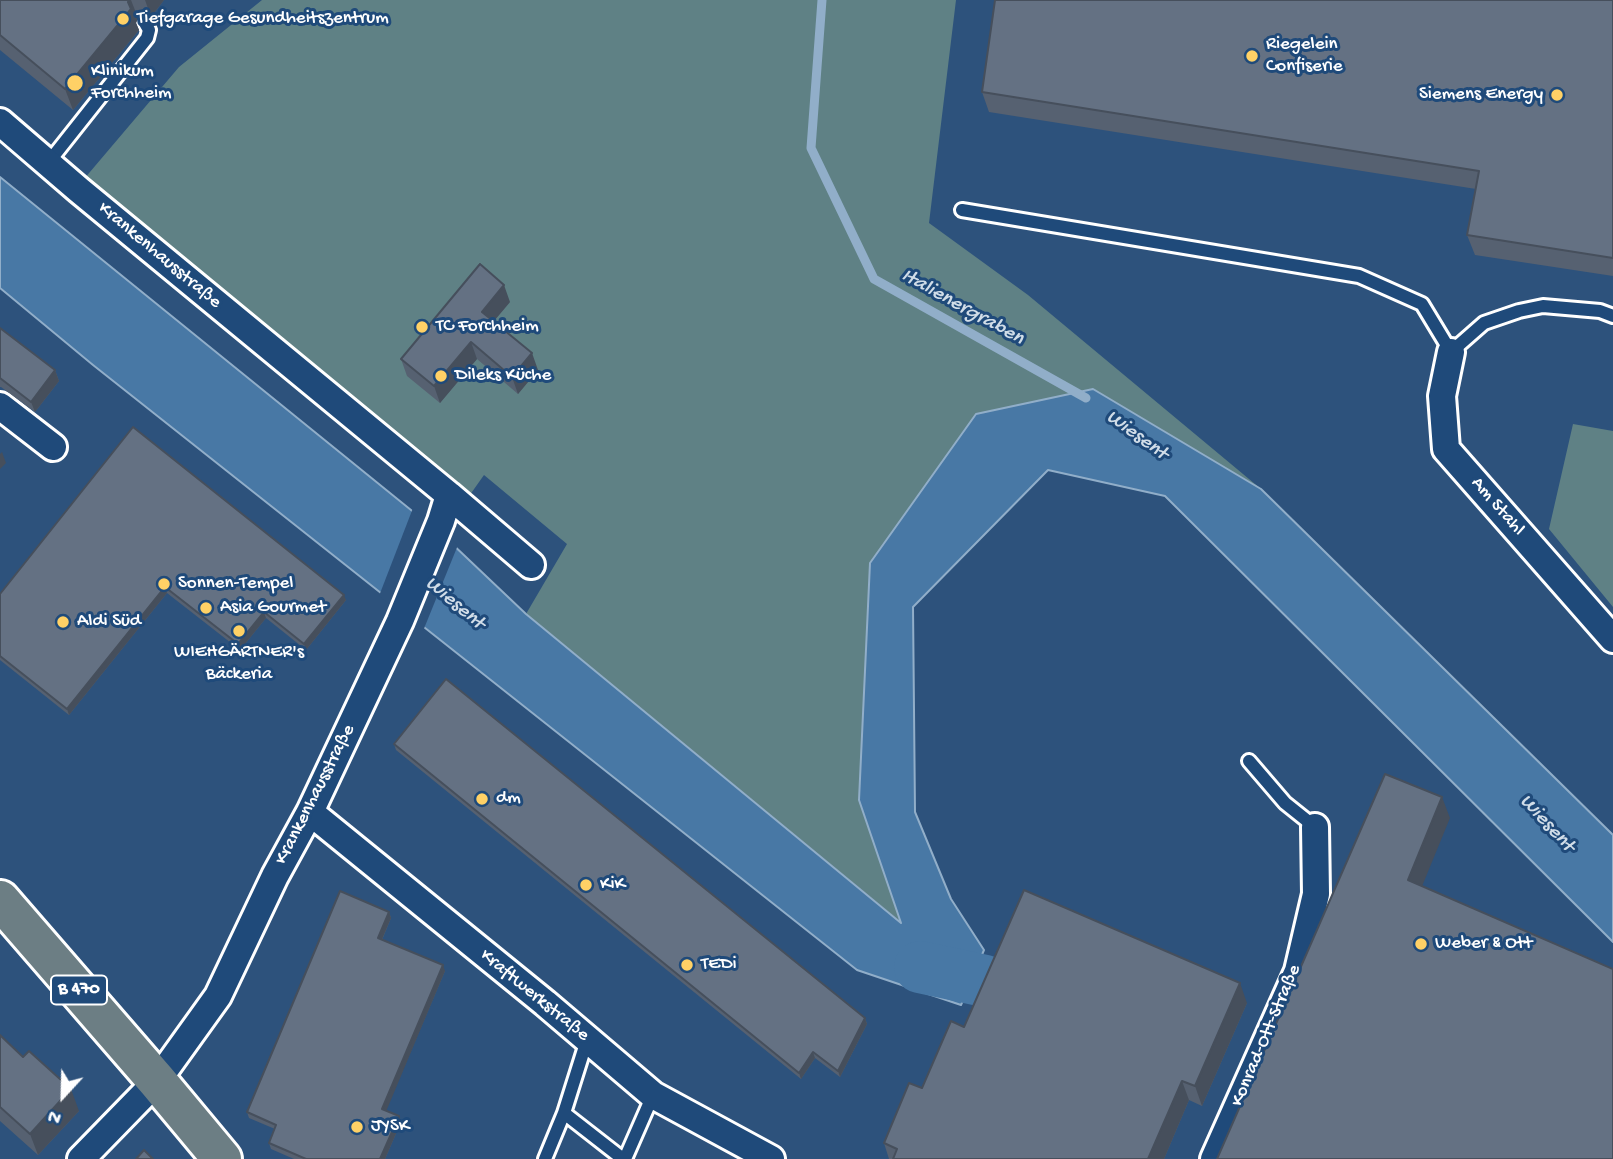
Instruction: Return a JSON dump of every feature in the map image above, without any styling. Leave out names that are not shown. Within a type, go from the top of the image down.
[{"type":"main road","name":"B 470","points":[[0,900],[222,1159]]},
{"type":"street","name":"Krankenhausstraße","points":[[0,122],[531,565]]},
{"type":"street","name":"Am Stahl","points":[[1451,352],[1442,397],[1446,449],[1613,639]]},
{"type":"street","points":[[0,406],[53,447]]},
{"type":"street","name":"Krankenhausstraße","points":[[81,1159],[157,1081],[218,996],[275,876],[310,812],[402,615],[449,495]]},
{"type":"street","name":"Kraftwerkstraße","points":[[310,812],[545,1003],[653,1095],[771,1159]]},
{"type":"street","name":"Konrad-Ott-Straße","points":[[1214,1159],[1298,971],[1316,894],[1315,827]]},
{"type":"lane","points":[[48,163],[147,38],[149,30],[145,23]]},
{"type":"lane","points":[[962,210],[1359,276],[1422,304],[1451,352],[1484,323],[1519,311],[1543,306],[1600,311],[1613,316]]},
{"type":"lane","points":[[1248,761],[1284,803],[1315,827]]},
{"type":"lane","points":[[545,1159],[564,1113],[587,1040]]},
{"type":"lane","points":[[564,1113],[624,1159],[653,1095]]},
{"type":"green space","points":[[262,0],[956,0],[929,223],[1028,295],[1261,489],[1093,389],[870,563],[859,800],[903,924],[526,614],[567,544],[484,475],[467,499],[84,179],[179,67]]},
{"type":"green space","points":[[1573,424],[1613,431],[1613,607],[1549,529]]},
{"type":"water","points":[[0,177],[448,540],[526,614],[901,923],[859,800],[870,563],[976,414],[1093,389],[1261,489],[1613,835],[1613,942],[1165,496],[1048,470],[913,607],[915,812],[951,899],[984,950],[961,1005],[857,970],[93,365],[0,288]]},
{"type":"pier","points":[[413,508],[458,545],[423,631],[379,596]]},
{"type":"building","points":[[0,0],[129,0],[131,9],[65,89],[0,35]]},
{"type":"building","name":"Riegelein Confiserie","points":[[995,0],[1613,0],[1613,258],[1467,235],[1479,171],[982,92]]},
{"type":"building","points":[[480,264],[504,285],[482,312],[532,353],[512,377],[471,342],[434,386],[401,359]]},
{"type":"building","points":[[0,328],[55,370],[31,402],[0,378]]},
{"type":"building","points":[[133,427],[344,595],[304,644],[264,612],[238,644],[165,587],[67,709],[0,656],[0,594]]},
{"type":"building","points":[[446,679],[865,1018],[838,1071],[813,1052],[799,1073],[394,744]]},
{"type":"building","name":"Weber & Ott","points":[[1385,774],[1442,797],[1408,880],[1613,969],[1613,1159],[1217,1159]]},
{"type":"building","points":[[1024,890],[1240,983],[1195,1086],[1182,1081],[1148,1159],[893,1159],[897,1149],[884,1143],[909,1083],[922,1088],[951,1021],[964,1027]]},
{"type":"building","points":[[340,891],[389,912],[378,938],[443,965],[382,1109],[399,1116],[380,1159],[306,1159],[269,1143],[276,1125],[247,1112]]},
{"type":"building","points":[[0,1035],[23,1057],[29,1051],[71,1089],[30,1134],[0,1107]]},
{"type":"building","points":[[144,1150],[153,1159],[136,1159]]},
{"type":"waterway","name":"Italienergraben","points":[[822,0],[811,148],[874,279],[1086,398]]},
{"type":"waterway","name":"Wiesent","points":[[920,967],[985,981]]},
{"type":"place","name":"Tiefgarage Gesundheitszentrum","points":[[123,19]]},
{"type":"place","name":"Riegelein Confiserie","points":[[1252,56]]},
{"type":"place","name":"Klinikum Forchheim","points":[[75,83]]},
{"type":"place","name":"Siemens Energy","points":[[1557,95]]},
{"type":"place","name":"TC Forchheim","points":[[422,327]]},
{"type":"place","name":"Dileks Küche","points":[[441,376]]},
{"type":"place","name":"Sonnen-Tempel","points":[[164,584]]},
{"type":"place","name":"Asia Gourmet","points":[[206,608]]},
{"type":"place","name":"Aldi Süd","points":[[63,622]]},
{"type":"place","name":"WIEHGÄRTNER's Bäckeria","points":[[239,631]]},
{"type":"place","name":"dm","points":[[482,799]]},
{"type":"place","name":"KiK","points":[[586,885]]},
{"type":"place","name":"Weber & Ott","points":[[1421,944]]},
{"type":"place","name":"TEDi","points":[[687,965]]},
{"type":"place","name":"JYSK","points":[[357,1127]]}]
